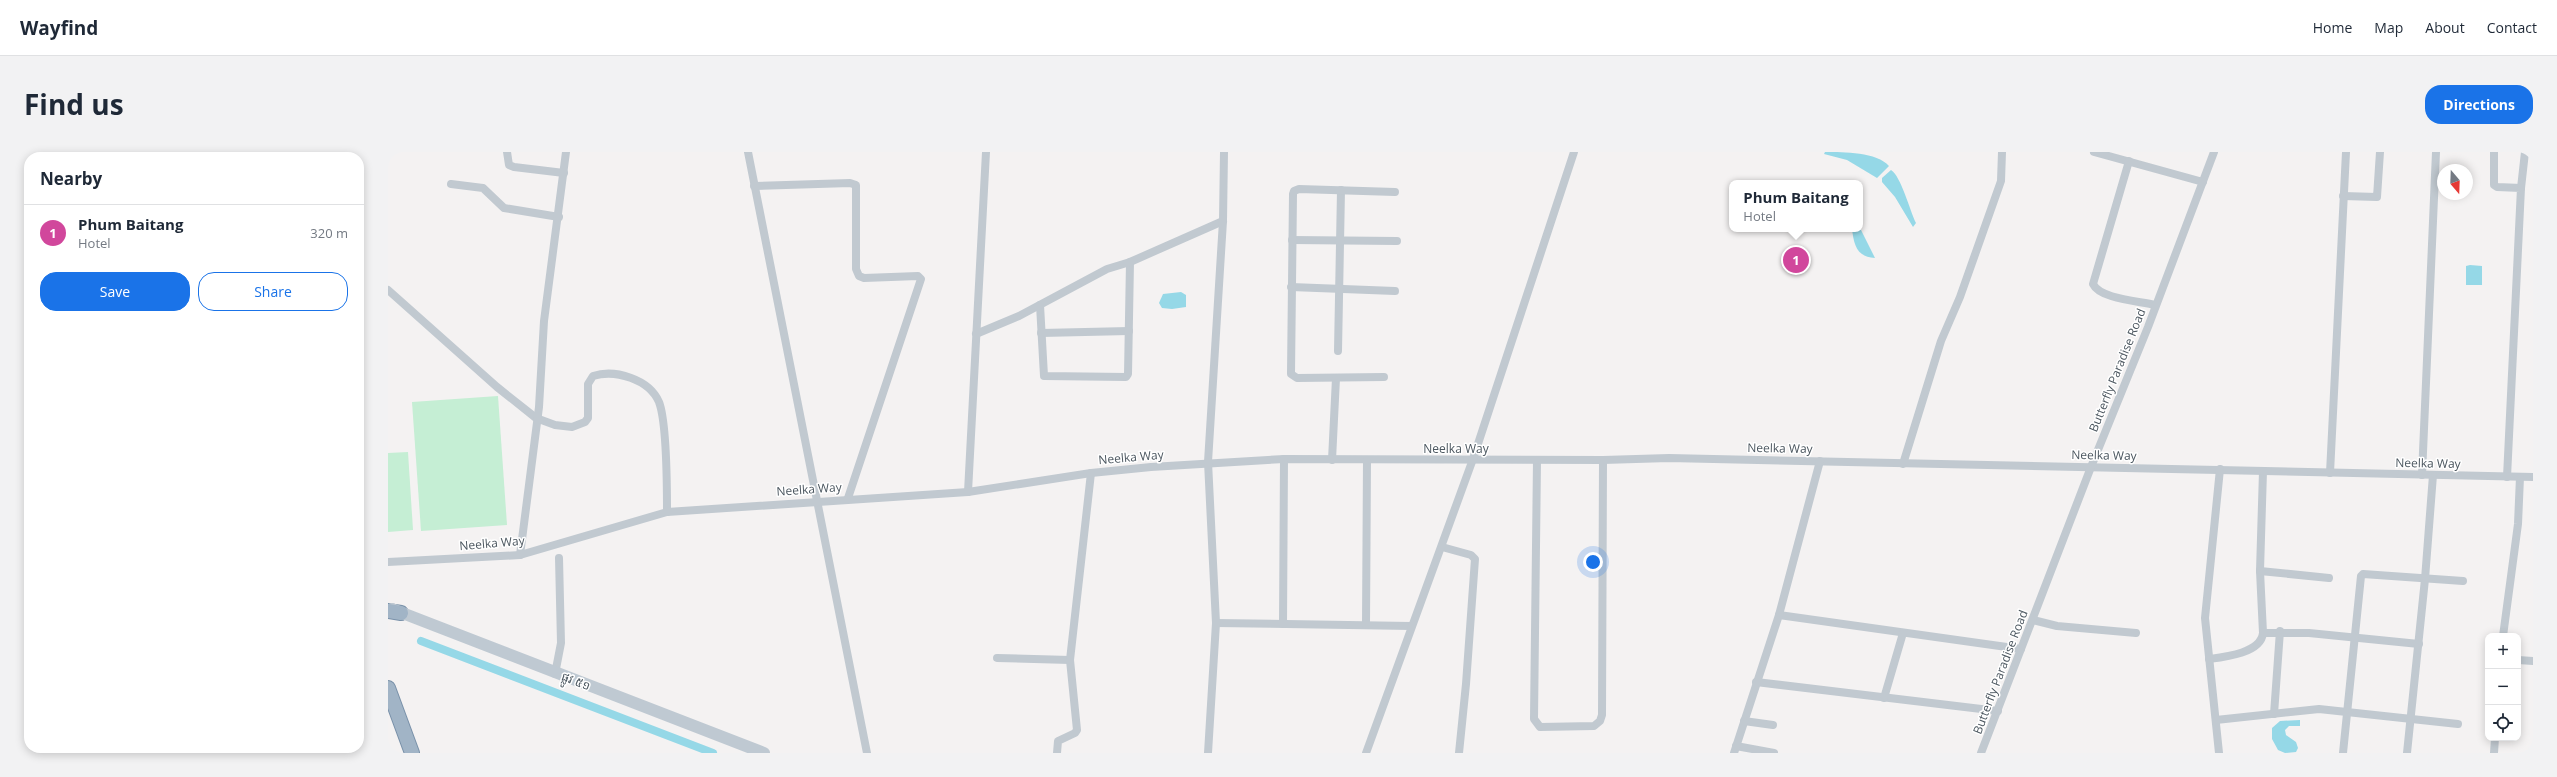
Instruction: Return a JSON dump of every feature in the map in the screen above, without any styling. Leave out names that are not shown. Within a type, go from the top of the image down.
[{"type":"highway","points":[[388,688],[412,753]]},
{"type":"main road","name":"ផ្លូវ ៥១","points":[[388,608],[395,612],[764,753]]},
{"type":"street","points":[[507,152],[509,164],[514,167],[564,173]]},
{"type":"street","points":[[520,554],[536,418],[545,314],[559,217],[566,152]]},
{"type":"street","points":[[748,152],[867,753]]},
{"type":"street","points":[[968,492],[986,152]]},
{"type":"street","points":[[1208,753],[1216,623],[1208,462],[1223,221],[1224,152]]},
{"type":"street","points":[[1366,753],[1473,459],[1574,152]]},
{"type":"street","points":[[1903,464],[1941,341],[1960,297],[2001,181],[2002,152]]},
{"type":"street","points":[[2094,152],[2203,182]]},
{"type":"street","name":"Butterfly Paradise Road","points":[[1981,753],[2214,152]]},
{"type":"street","points":[[2330,473],[2340,233],[2344,196],[2346,152]]},
{"type":"street","points":[[2344,196],[2377,197],[2380,152]]},
{"type":"street","points":[[2422,475],[2436,152]]},
{"type":"street","points":[[2494,152],[2494,185],[2497,187],[2520,188]]},
{"type":"street","points":[[2507,477],[2520,188],[2525,152]]},
{"type":"street","points":[[2129,161],[2093,284],[2095,289],[2104,294],[2155,305]]},
{"type":"street","points":[[754,186],[850,183],[856,185],[856,269],[859,276],[864,278],[918,276],[921,279],[848,498]]},
{"type":"street","points":[[451,184],[483,188],[504,208],[559,217]]},
{"type":"street","points":[[1384,377],[1297,378],[1291,374],[1291,287],[1294,191],[1341,190],[1395,192]]},
{"type":"street","points":[[1338,351],[1341,190]]},
{"type":"street","points":[[976,334],[1040,305],[1082,281],[1130,262],[1223,221]]},
{"type":"street","points":[[1292,240],[1397,241]]},
{"type":"street","points":[[1040,305],[1044,376],[1122,379],[1128,374],[1130,262]]},
{"type":"street","points":[[1291,287],[1395,291]]},
{"type":"street","points":[[388,290],[497,387],[536,418],[555,424],[572,427],[585,422],[588,418],[588,384],[593,376],[598,374],[613,373],[628,377],[649,389],[659,403],[662,418],[668,486],[667,512]]},
{"type":"street","points":[[1041,333],[1129,332]]},
{"type":"street","points":[[1332,460],[1336,378]]},
{"type":"street","name":"Neelka Way","points":[[388,562],[520,554],[667,512],[848,498],[968,492],[1091,473],[1208,462],[1284,459],[1603,460],[1669,458],[2533,477]]},
{"type":"street","points":[[1283,624],[1284,459]]},
{"type":"street","points":[[1366,625],[1367,460]]},
{"type":"street","points":[[1537,460],[1534,719],[1540,727],[1594,726],[1600,721],[1602,715],[1603,460]]},
{"type":"street","points":[[1774,753],[1735,750],[1779,615],[1820,461]]},
{"type":"street","points":[[2219,753],[2205,618],[2220,470]]},
{"type":"street","points":[[2209,659],[2246,650],[2259,642],[2263,633],[2260,571],[2263,471]]},
{"type":"street","points":[[1057,753],[1058,741],[1075,734],[1077,730],[1070,660],[1091,473]]},
{"type":"street","points":[[2407,753],[2419,644],[2433,475]]},
{"type":"street","points":[[2504,633],[2518,524],[2520,477]]},
{"type":"street","points":[[1442,547],[1475,558],[1466,684],[1459,753]]},
{"type":"street","points":[[556,674],[561,643],[559,558]]},
{"type":"street","points":[[2260,571],[2328,578]]},
{"type":"street","points":[[2343,753],[2360,577],[2362,574],[2463,581]]},
{"type":"street","points":[[1779,615],[2021,649]]},
{"type":"street","points":[[2032,620],[2057,626],[2136,633]]},
{"type":"street","points":[[1216,623],[1412,626]]},
{"type":"street","points":[[2263,633],[2280,631],[2419,644]]},
{"type":"street","points":[[2274,714],[2280,631]]},
{"type":"street","points":[[1884,698],[1903,633]]},
{"type":"street","points":[[997,658],[1070,660]]},
{"type":"street","points":[[2521,660],[2533,661]]},
{"type":"street","points":[[1756,682],[1998,711]]},
{"type":"street","points":[[2216,720],[2319,709],[2458,724]]},
{"type":"street","points":[[1744,720],[1773,726]]},
{"type":"street","points":[[2494,753],[2495,741]]},
{"type":"green space","points":[[498,396],[507,525],[421,531],[412,402]]},
{"type":"green space","points":[[408,452],[413,530],[388,532],[388,453]]},
{"type":"water","points":[[1825,152],[1868,155],[1884,161],[1889,166],[1877,178],[1847,160],[1824,154]]},
{"type":"water","points":[[1891,170],[1898,179],[1905,194],[1916,223],[1913,227],[1895,197],[1882,182],[1882,178]]},
{"type":"water","points":[[1853,232],[1862,232],[1875,258],[1864,255],[1860,252],[1855,245]]},
{"type":"water","points":[[2466,266],[2482,266],[2482,285],[2466,285]]},
{"type":"water","points":[[1181,292],[1186,295],[1186,307],[1172,309],[1162,308],[1159,303],[1163,294]]},
{"type":"water","points":[[2300,720],[2300,726],[2289,726],[2285,730],[2286,735],[2296,742],[2298,748],[2296,752],[2285,753],[2278,750],[2272,739],[2272,728],[2280,721]]},
{"type":"waterway","points":[[421,641],[713,753]]},
{"type":"place","name":"Phum Baitang","points":[[1796,260]]}]
